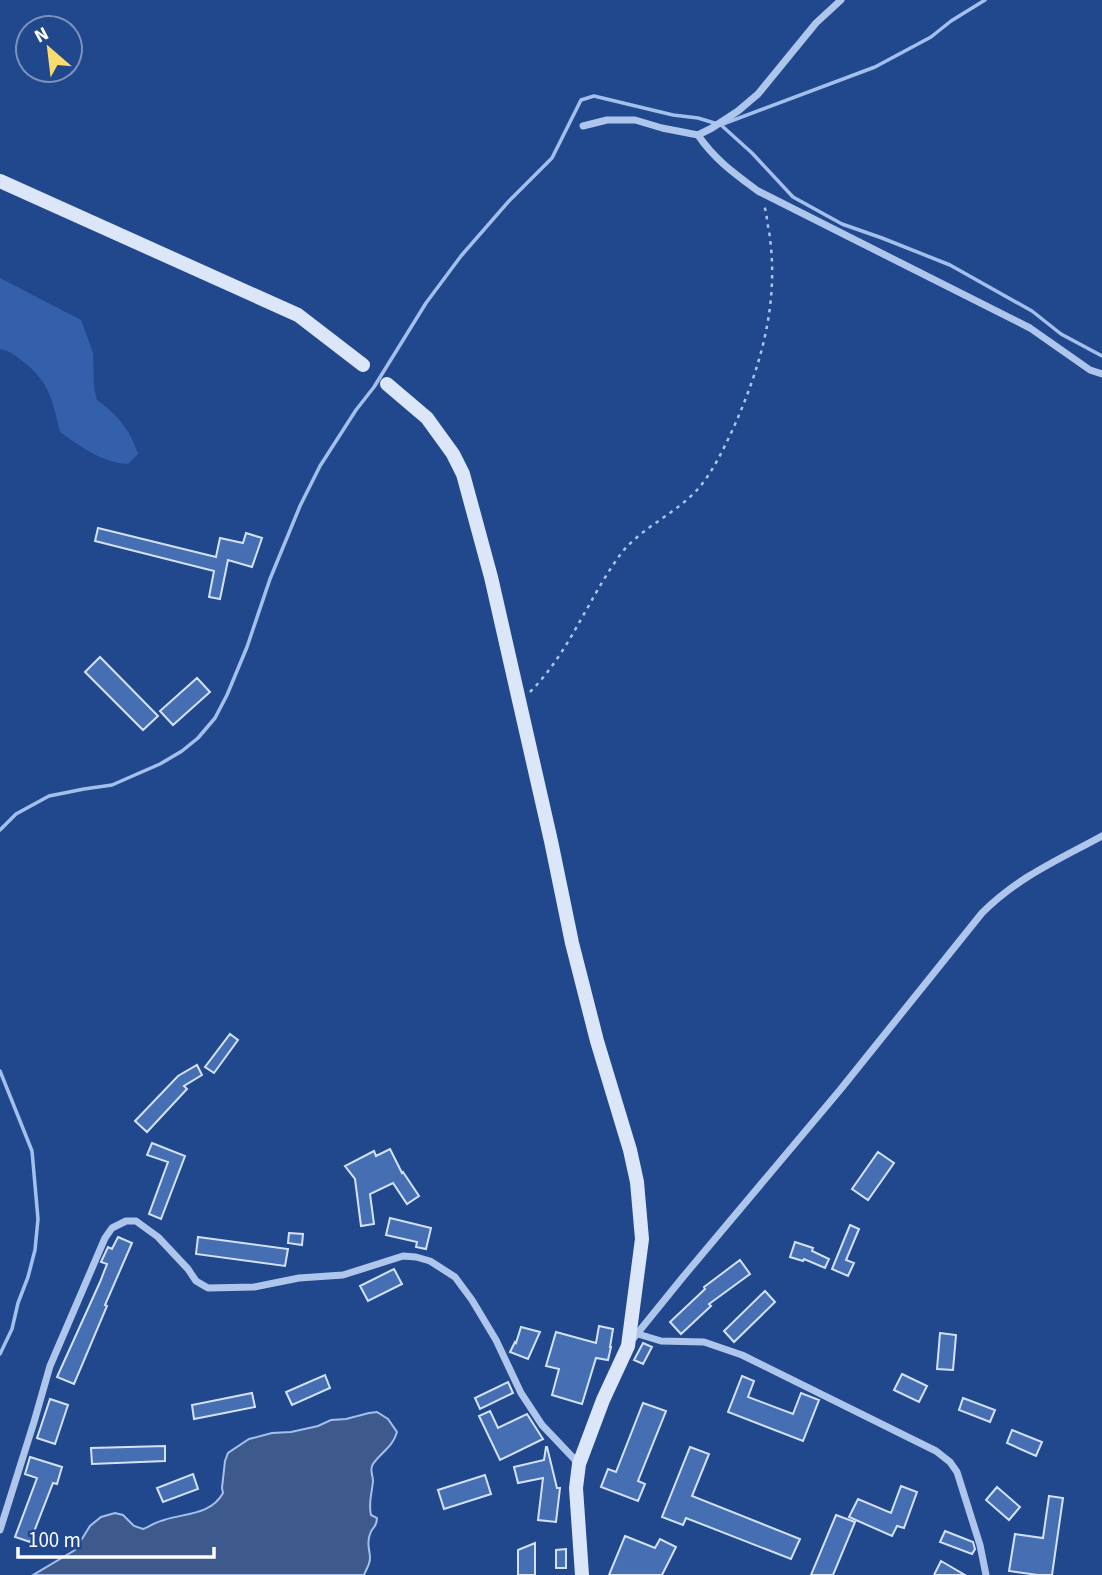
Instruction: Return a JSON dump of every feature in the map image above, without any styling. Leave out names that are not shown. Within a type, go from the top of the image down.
[{"type":"street","points":[[583,126],[607,120],[635,120],[698,135],[738,111],[758,94],[816,23],[841,0]]},
{"type":"street","points":[[698,135],[707,149],[727,169],[758,191],[1030,328],[1090,370],[1102,374]]},
{"type":"street","points":[[0,181],[289,311],[312,324],[363,365]]},
{"type":"street","points":[[387,384],[427,418],[464,474],[491,577],[575,956],[637,1182],[642,1239],[628,1346]]},
{"type":"street","points":[[582,1575],[576,1488],[579,1464],[603,1400],[628,1346],[982,913],[1003,892],[1031,873],[1102,836]]},
{"type":"street","points":[[0,1530],[50,1366],[105,1238],[112,1228],[126,1221],[136,1221],[158,1237],[196,1281],[208,1288],[254,1287],[299,1278],[343,1275],[403,1256],[430,1261],[454,1277],[472,1300],[496,1340],[521,1393],[542,1425],[579,1464]]},
{"type":"street","points":[[638,1334],[661,1340],[704,1342],[742,1355],[936,1451],[950,1462],[957,1472],[980,1545],[986,1575]]},
{"type":"path","points":[[519,700],[531,690],[563,650],[630,542],[696,491],[710,473],[740,415],[765,343],[768,320],[772,250],[766,210],[758,191]]},
{"type":"shaded area","points":[[0,278],[81,320],[93,353],[97,400],[122,424],[138,454],[128,464],[101,457],[60,432],[48,391],[43,383],[20,359],[0,349]]},
{"type":"shaded area","points":[[377,1412],[388,1419],[397,1432],[393,1442],[371,1468],[373,1481],[370,1511],[377,1521],[369,1538],[370,1560],[364,1575],[33,1575],[75,1550],[90,1526],[101,1517],[115,1513],[123,1515],[134,1526],[143,1529],[212,1506],[223,1493],[228,1453],[249,1439]]},
{"type":"building","points":[[98,528],[216,557],[220,538],[243,543],[246,533],[262,538],[252,567],[228,560],[220,599],[209,597],[214,571],[95,541]]},
{"type":"building","points":[[100,657],[158,716],[143,730],[85,672]]},
{"type":"building","points":[[197,678],[210,692],[173,725],[160,711]]},
{"type":"building","points":[[230,1034],[238,1040],[214,1073],[205,1067]]},
{"type":"building","points":[[197,1065],[202,1075],[184,1086],[187,1089],[147,1132],[135,1121],[178,1076]]},
{"type":"building","points":[[152,1143],[185,1156],[161,1219],[149,1214],[168,1162],[147,1155]]},
{"type":"building","points":[[390,1149],[402,1173],[419,1196],[407,1204],[393,1183],[370,1194],[374,1224],[361,1226],[355,1179],[345,1166],[374,1151],[376,1156]]},
{"type":"building","points":[[878,1152],[894,1163],[868,1200],[852,1189]]},
{"type":"building","points":[[390,1218],[431,1228],[426,1249],[416,1247],[417,1242],[386,1235]]},
{"type":"building","points":[[850,1225],[859,1229],[846,1260],[854,1263],[848,1276],[832,1269]]},
{"type":"building","points":[[289,1233],[303,1234],[302,1245],[288,1243]]},
{"type":"building","points":[[118,1237],[132,1243],[74,1384],[57,1377],[107,1264],[101,1262],[108,1247],[112,1249]]},
{"type":"building","points":[[198,1237],[288,1249],[285,1266],[196,1254]]},
{"type":"building","points":[[795,1242],[813,1248],[812,1251],[829,1259],[825,1268],[804,1259],[803,1261],[790,1257]]},
{"type":"building","points":[[740,1260],[750,1274],[709,1304],[711,1306],[681,1334],[670,1322],[705,1289],[704,1287]]},
{"type":"building","points":[[394,1269],[402,1284],[368,1301],[360,1286]]},
{"type":"building","points":[[765,1291],[775,1302],[734,1342],[724,1331]]},
{"type":"building","points":[[599,1326],[613,1329],[611,1347],[608,1360],[596,1358],[582,1404],[552,1395],[559,1369],[546,1366],[556,1332],[596,1343]]},
{"type":"building","points":[[521,1327],[540,1332],[528,1359],[510,1352]]},
{"type":"building","points":[[940,1333],[956,1335],[953,1370],[937,1369]]},
{"type":"building","points":[[643,1343],[652,1347],[643,1364],[634,1360]]},
{"type":"building","points":[[902,1374],[927,1386],[919,1402],[894,1390]]},
{"type":"building","points":[[325,1375],[330,1388],[292,1405],[286,1392]]},
{"type":"building","points":[[742,1376],[754,1381],[748,1397],[793,1414],[801,1393],[819,1400],[803,1441],[728,1412]]},
{"type":"building","points":[[508,1382],[513,1393],[480,1409],[475,1398]]},
{"type":"building","points":[[252,1393],[255,1407],[194,1419],[192,1405]]},
{"type":"building","points":[[963,1398],[995,1410],[990,1422],[959,1410]]},
{"type":"building","points":[[50,1399],[68,1405],[55,1444],[37,1438]]},
{"type":"building","points":[[643,1403],[666,1411],[638,1481],[645,1484],[638,1501],[601,1487],[608,1469],[616,1472]]},
{"type":"building","points":[[490,1411],[498,1428],[527,1414],[543,1439],[500,1460],[479,1416]]},
{"type":"building","points":[[1012,1430],[1042,1442],[1036,1456],[1007,1443]]},
{"type":"building","points":[[165,1446],[165,1461],[92,1464],[91,1448]]},
{"type":"building","points":[[546,1447],[557,1488],[560,1488],[556,1522],[538,1520],[543,1478],[518,1483],[514,1467],[544,1460]]},
{"type":"building","points":[[690,1447],[709,1454],[692,1496],[800,1539],[791,1559],[686,1518],[683,1525],[662,1517]]},
{"type":"building","points":[[30,1457],[62,1467],[30,1542],[15,1537],[37,1478],[25,1474]]},
{"type":"building","points":[[193,1474],[198,1489],[163,1502],[157,1488]]},
{"type":"building","points":[[485,1475],[491,1494],[444,1509],[438,1490]]},
{"type":"building","points":[[901,1486],[917,1492],[904,1528],[897,1526],[892,1536],[849,1517],[858,1499],[891,1513]]},
{"type":"building","points":[[997,1487],[1020,1507],[1009,1520],[986,1500]]},
{"type":"building","points":[[1049,1496],[1063,1498],[1052,1575],[1009,1571],[1015,1534],[1043,1538]]},
{"type":"building","points":[[836,1515],[855,1522],[833,1575],[811,1575]]},
{"type":"building","points":[[945,1531],[973,1542],[975,1549],[972,1554],[940,1542]]},
{"type":"building","points":[[625,1536],[655,1548],[660,1539],[676,1547],[662,1575],[609,1575]]},
{"type":"building","points":[[535,1543],[535,1575],[518,1575],[518,1550]]},
{"type":"building","points":[[566,1549],[566,1568],[556,1568],[556,1550]]},
{"type":"building","points":[[941,1561],[965,1575],[934,1575]]},
{"type":"waterway","points":[[723,124],[875,67],[931,37],[985,0]]},
{"type":"waterway","points":[[0,830],[16,814],[49,796],[112,785],[160,764],[198,738],[215,718],[247,647],[270,579],[300,506],[320,466],[374,387],[426,303],[461,256],[509,201],[552,158],[581,100],[594,96],[721,125],[752,153],[793,197],[842,224],[950,265],[1032,311],[1061,334],[1102,356]]},
{"type":"waterway","points":[[0,1071],[32,1151],[38,1219],[35,1250],[28,1277],[12,1329],[0,1354]]}]
